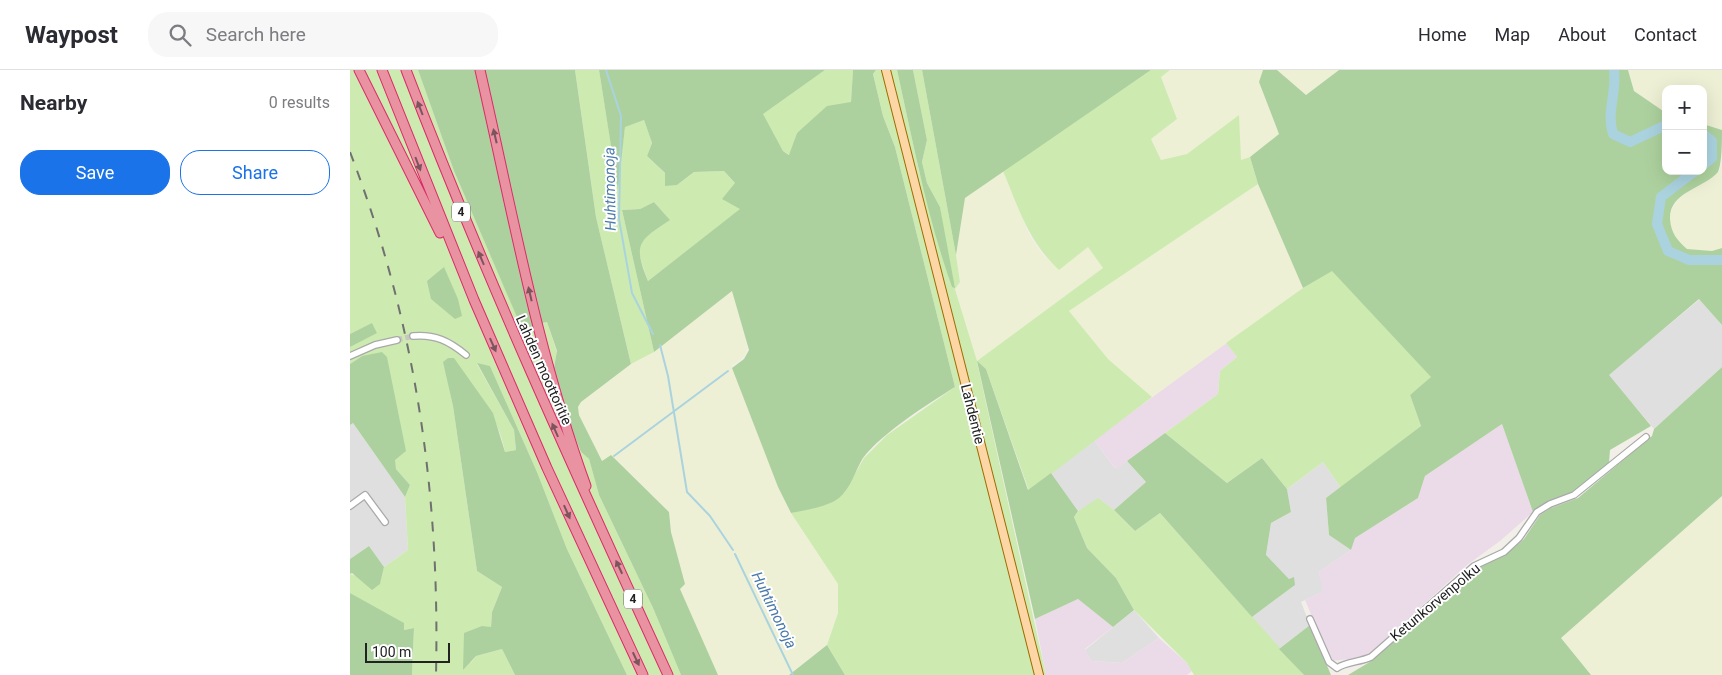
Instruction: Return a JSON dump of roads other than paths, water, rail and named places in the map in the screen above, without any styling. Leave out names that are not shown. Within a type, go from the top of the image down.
[{"type":"highway","points":[[359,70],[474,300]]},
{"type":"highway","name":"4","points":[[382,70],[474,300],[551,477],[643,675]]},
{"type":"highway","name":"Lahden moottoritie","points":[[406,70],[494,291],[668,675]]},
{"type":"highway","points":[[480,70],[546,362],[567,433],[605,538]]},
{"type":"main road","name":"Lahdentie","points":[[886,70],[1039,675]]},
{"type":"main road","name":"Lahdentie","points":[[890,70],[905,132],[907,153]]},
{"type":"street","points":[[413,336],[428,335],[440,338],[451,342],[466,354]]},
{"type":"street","points":[[350,356],[375,345],[397,340]]},
{"type":"street","name":"Ketunkorvenpolku","points":[[1337,668],[1342,664],[1357,663],[1371,657],[1474,566],[1504,552],[1519,538],[1537,512],[1550,504],[1574,495],[1646,437]]},
{"type":"street","points":[[350,506],[365,495],[385,522]]},
{"type":"street","points":[[1310,619],[1329,662],[1337,668],[1335,675]]},
{"type":"waterway","name":"Huhtimonoja","points":[[606,70],[621,116],[619,219],[632,293],[653,334]]},
{"type":"waterway","points":[[1614,70],[1615,78],[1611,110],[1613,134],[1630,142],[1662,127]]},
{"type":"waterway","points":[[1707,137],[1712,141],[1712,158],[1707,162]]},
{"type":"waterway","points":[[1690,175],[1661,197],[1657,224],[1668,251],[1689,260],[1722,260]]},
{"type":"waterway","name":"Huhtimonoja","points":[[660,345],[668,376],[687,492],[710,516],[733,550]]},
{"type":"waterway","name":"Huhtimonoja","points":[[614,456],[728,371]]},
{"type":"waterway","name":"Huhtimonoja","points":[[735,554],[793,675]]},
{"type":"tunnel","points":[[397,340],[413,336]]},
{"type":"railway","points":[[350,152],[373,216],[392,281],[419,409],[428,474],[434,540],[436,675]]}]
